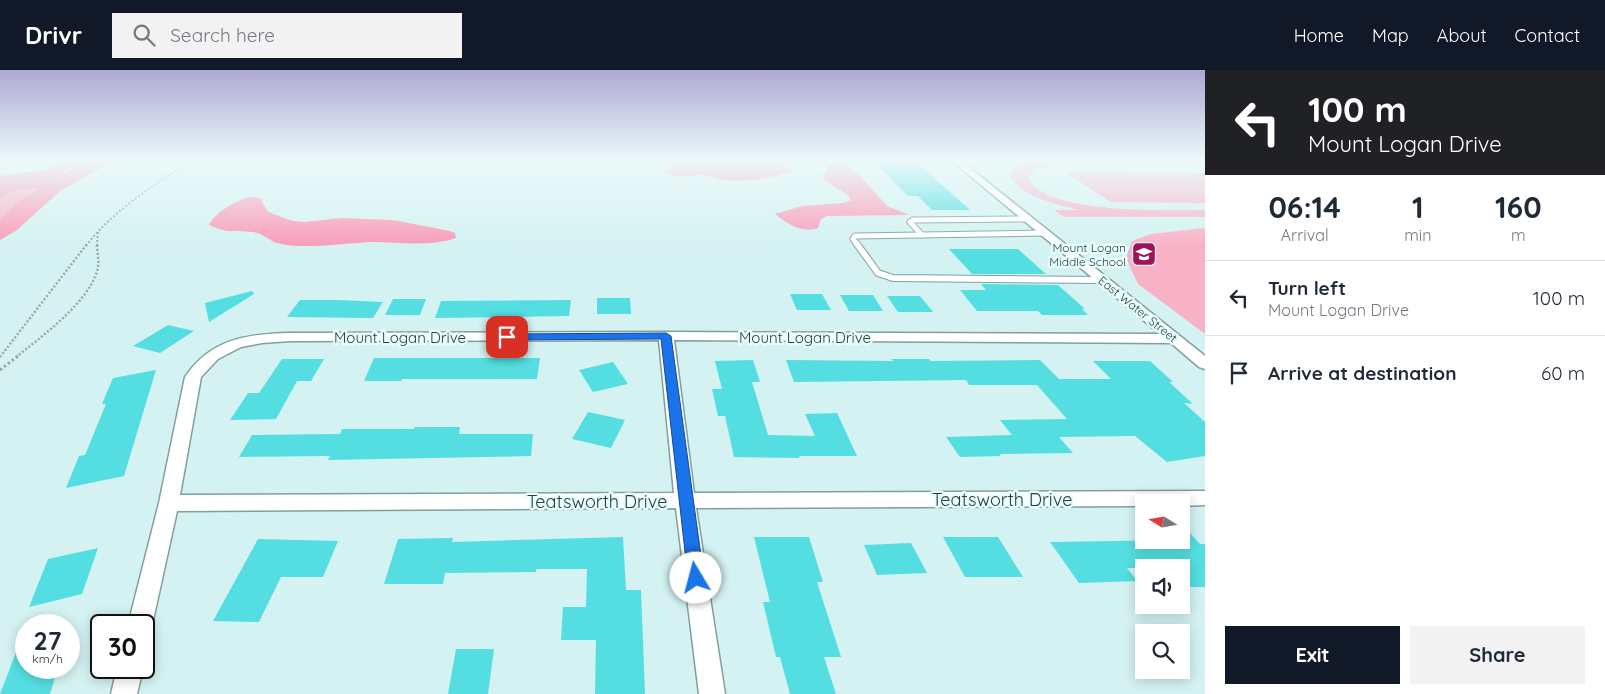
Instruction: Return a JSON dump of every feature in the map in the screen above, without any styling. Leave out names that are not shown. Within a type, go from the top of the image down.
[{"type":"street","name":"East Water Street","points":[[991,189],[1205,364]]},
{"type":"street","name":"Mount Logan Drive","points":[[143,614],[169,503],[193,377],[212,354],[228,346],[248,340],[268,338],[666,336],[1174,339]]},
{"type":"street","points":[[666,336],[712,694]]},
{"type":"street","name":"Teatsworth Drive","points":[[169,503],[1205,498]]},
{"type":"street","points":[[124,694],[127,679]]},
{"type":"lane","points":[[922,235],[910,222],[913,220],[1028,219]]},
{"type":"lane","points":[[1045,233],[854,236],[853,239],[878,273],[893,278],[1101,280]]},
{"type":"path","points":[[0,357],[98,230],[149,189]]},
{"type":"path","points":[[0,370],[45,332],[82,296],[92,283],[98,270],[96,243],[98,230]]},
{"type":"shaded area","points":[[0,189],[29,189],[18,190],[0,197]]},
{"type":"shaded area","points":[[38,189],[63,189],[17,230],[0,240],[0,219],[17,202]]},
{"type":"shaded area","points":[[40,189],[17,202],[0,219],[0,197],[18,190]]},
{"type":"shaded area","points":[[839,189],[872,189],[887,206],[909,215],[827,216],[821,219],[818,228],[806,230],[795,227],[775,214],[802,206],[843,203],[851,200],[848,195]]},
{"type":"shaded area","points":[[1022,189],[1038,189],[1056,198],[1109,208],[1205,210],[1205,217],[1064,217],[1054,210],[1079,210],[1052,203]]},
{"type":"shaded area","points":[[1091,189],[1205,189],[1205,203],[1111,202]]},
{"type":"shaded area","points":[[249,197],[260,198],[268,212],[293,221],[305,222],[342,218],[393,220],[450,231],[455,233],[456,238],[425,243],[372,242],[300,246],[277,243],[256,233],[226,231],[209,225],[221,211]]},
{"type":"shaded area","points":[[1205,228],[1205,334],[1138,284],[1126,258],[1132,241],[1151,234]]},
{"type":"building","points":[[901,189],[947,189],[970,210],[932,210],[918,196],[908,196]]},
{"type":"building","points":[[949,249],[1018,249],[1046,274],[972,274]]},
{"type":"building","points":[[981,284],[1058,285],[1085,309],[1082,309],[1088,315],[1042,315],[1038,311],[977,311],[960,290],[986,290]]},
{"type":"building","points":[[252,291],[254,294],[209,322],[205,303]]},
{"type":"building","points":[[790,294],[822,294],[831,310],[797,310]]},
{"type":"building","points":[[840,295],[873,295],[883,311],[849,311]]},
{"type":"building","points":[[887,296],[920,296],[933,312],[898,312]]},
{"type":"building","points":[[597,298],[630,298],[631,314],[597,314]]},
{"type":"building","points":[[393,299],[426,299],[420,315],[385,315]]},
{"type":"building","points":[[300,300],[383,302],[373,318],[287,317]]},
{"type":"building","points":[[571,300],[569,316],[435,318],[441,301]]},
{"type":"building","points":[[168,325],[194,331],[160,353],[133,346]]},
{"type":"building","points":[[374,358],[540,358],[537,379],[402,379],[401,381],[364,381]]},
{"type":"building","points":[[282,359],[324,359],[311,381],[297,381],[276,419],[230,420],[248,393],[259,393]]},
{"type":"building","points":[[891,359],[929,359],[931,361],[1040,360],[1059,379],[1111,379],[1093,361],[1150,361],[1193,404],[1184,403],[1205,422],[1205,456],[1167,462],[1135,436],[1059,437],[1073,453],[999,454],[1001,456],[960,457],[946,437],[1012,435],[1000,420],[1067,419],[1037,385],[969,385],[966,380],[794,382],[786,360],[893,361]]},
{"type":"building","points":[[753,360],[760,382],[752,382],[768,435],[815,436],[805,414],[837,413],[857,456],[799,456],[800,458],[734,457],[725,416],[718,416],[712,389],[722,389],[715,361]]},
{"type":"building","points":[[613,362],[628,384],[593,392],[579,370]]},
{"type":"building","points":[[156,370],[124,476],[66,488],[79,456],[85,455],[106,404],[102,404],[113,378]]},
{"type":"building","points":[[588,412],[625,420],[611,448],[572,439]]},
{"type":"building","points":[[415,427],[460,427],[459,434],[533,434],[531,456],[328,460],[330,456],[239,457],[252,435],[340,434],[342,429],[414,429]]},
{"type":"building","points":[[1190,533],[1200,544],[1205,544],[1205,587],[1190,587],[1190,559],[1135,559],[1135,568],[1127,568],[1135,581],[1079,583],[1050,542],[1135,541],[1135,549],[1190,549]]},
{"type":"building","points":[[623,537],[626,590],[641,590],[645,694],[595,694],[596,640],[561,640],[563,607],[586,607],[587,569],[536,569],[536,572],[445,573],[443,584],[384,584],[398,539],[453,538],[452,542]]},
{"type":"building","points":[[754,537],[809,537],[823,582],[817,582],[841,657],[824,657],[836,694],[790,694],[780,657],[776,657],[763,602],[770,602]]},
{"type":"building","points":[[943,537],[998,537],[1023,577],[965,577]]},
{"type":"building","points":[[258,539],[338,541],[323,577],[281,577],[259,622],[213,621]]},
{"type":"building","points":[[911,543],[927,573],[877,575],[864,545]]},
{"type":"building","points":[[98,548],[82,594],[29,607],[48,559]]},
{"type":"building","points":[[456,649],[494,649],[488,694],[448,694]]},
{"type":"building","points":[[15,655],[15,679],[55,679],[50,694],[0,694]]},
{"type":"place","name":"Mount Logan Middle School","points":[[1144,254]]},
{"type":"route","points":[[507,337],[666,336],[696,578]]}]
